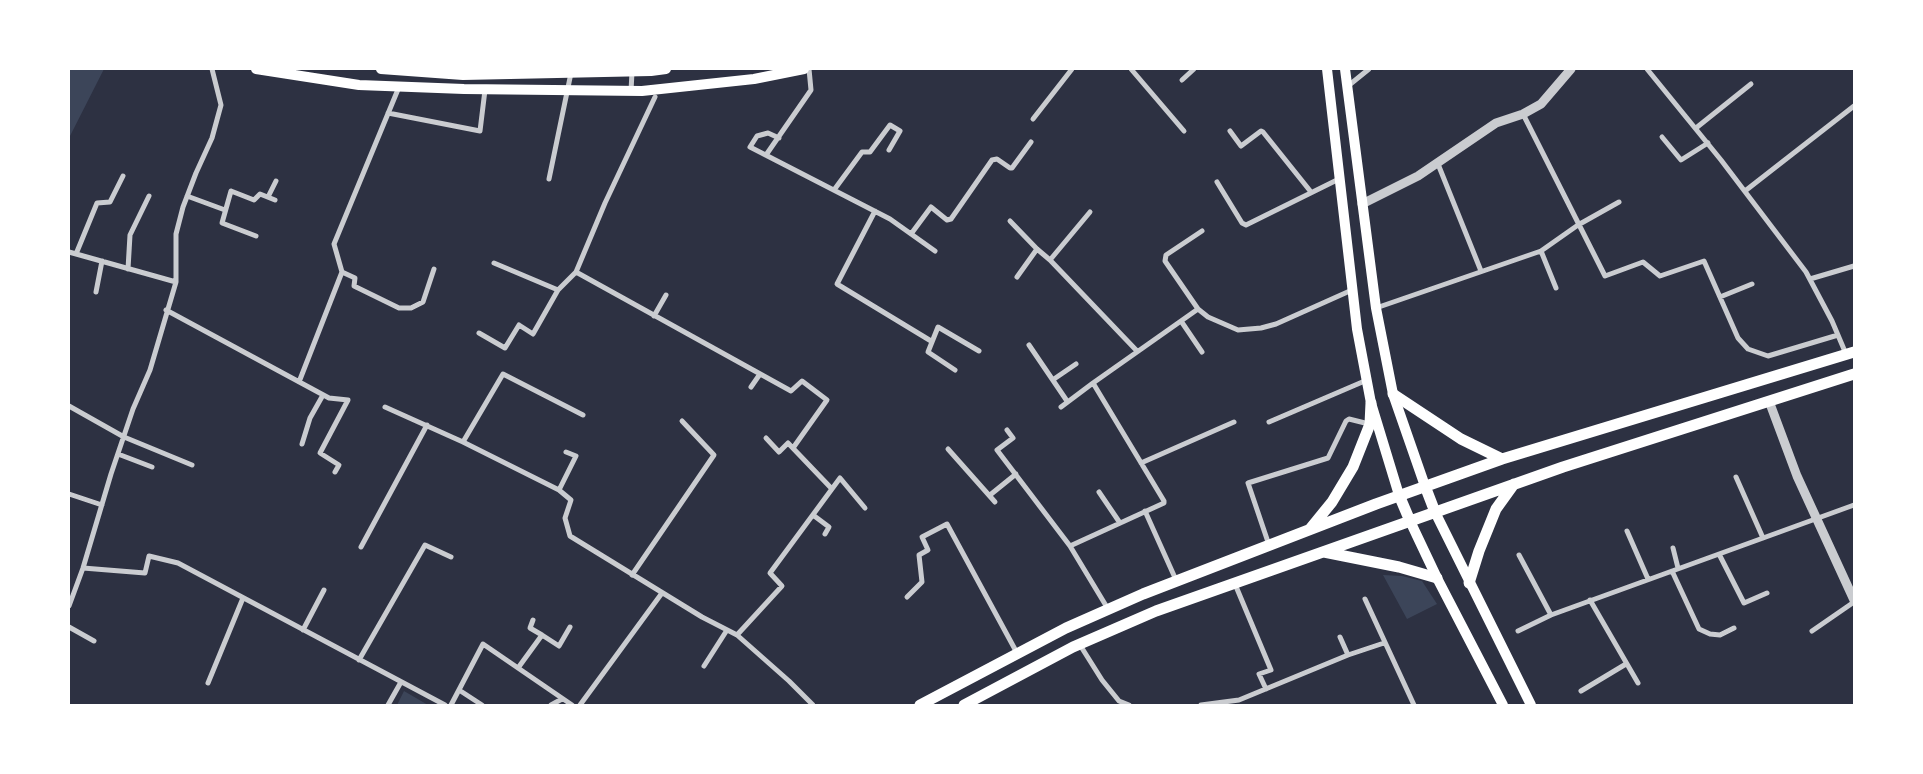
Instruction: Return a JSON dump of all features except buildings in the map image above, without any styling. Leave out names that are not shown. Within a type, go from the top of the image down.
[{"type":"main road","points":[[256,69],[359,85],[631,91],[754,79],[774,72],[804,69]]},
{"type":"main road","points":[[381,69],[463,75],[666,69]]},
{"type":"main road","points":[[1327,69],[1352,290],[1371,403],[1399,495],[1410,521],[1437,578],[1503,705]]},
{"type":"main road","points":[[1345,69],[1376,308],[1393,394],[1435,512],[1531,705]]},
{"type":"main road","points":[[920,705],[1017,653],[1108,609],[1176,580],[1399,495],[1502,459],[1850,354]]},
{"type":"main road","points":[[964,705],[1080,644],[1156,611],[1514,484],[1854,374]]},
{"type":"main road","points":[[1393,394],[1461,439],[1502,459]]},
{"type":"main road","points":[[1308,530],[1332,502],[1353,467],[1370,424],[1371,403]]},
{"type":"main road","points":[[1469,583],[1479,551],[1496,510],[1514,484]]},
{"type":"main road","points":[[1322,552],[1401,568],[1437,578]]},
{"type":"street","points":[[69,606],[83,568],[118,454],[150,370],[166,310],[176,282],[176,234],[187,196],[212,138],[221,105],[212,69]]},
{"type":"street","points":[[766,155],[810,90],[809,69]]},
{"type":"street","points":[[1033,119],[1072,69]]},
{"type":"street","points":[[1130,69],[1184,130]]},
{"type":"street","points":[[1182,80],[1194,69]]},
{"type":"street","points":[[1347,87],[1368,69]]},
{"type":"street","points":[[1362,204],[1438,164],[1496,123],[1523,114],[1541,104],[1572,69]]},
{"type":"street","points":[[1647,69],[1708,143],[1810,279],[1838,335],[1850,354]]},
{"type":"street","points":[[631,91],[632,70]]},
{"type":"street","points":[[549,179],[571,73]]},
{"type":"street","points":[[1696,128],[1751,84]]},
{"type":"street","points":[[299,382],[342,272],[334,244],[399,86]]},
{"type":"street","points":[[388,113],[480,131],[485,89]]},
{"type":"street","points":[[479,333],[504,348],[519,325],[533,334],[558,290],[576,272],[605,203],[655,97]]},
{"type":"street","points":[[1745,192],[1854,106]]},
{"type":"street","points":[[1523,114],[1605,276],[1644,262],[1660,276],[1704,261],[1738,338],[1748,349],[1768,356],[1838,335]]},
{"type":"street","points":[[834,190],[862,152],[870,152],[890,125],[900,132],[889,150]]},
{"type":"street","points":[[1230,130],[1241,146],[1260,131],[1263,132],[1311,192]]},
{"type":"street","points":[[779,138],[768,133],[757,136],[750,147],[874,211],[935,251]]},
{"type":"street","points":[[1662,137],[1680,160],[1708,143]]},
{"type":"street","points":[[911,234],[931,207],[947,220],[952,219],[992,160],[997,159],[1011,168],[1031,142]]},
{"type":"street","points":[[1438,164],[1481,271]]},
{"type":"street","points":[[76,254],[97,203],[110,202],[123,176]]},
{"type":"street","points":[[1217,182],[1242,223],[1249,225],[1339,179]]},
{"type":"street","points":[[268,197],[276,180]]},
{"type":"street","points":[[256,236],[222,222],[231,191],[254,200],[260,194],[275,200]]},
{"type":"street","points":[[128,269],[130,235],[149,196]]},
{"type":"street","points":[[187,196],[225,210]]},
{"type":"street","points":[[1376,308],[1541,251],[1578,225],[1618,202]]},
{"type":"street","points":[[874,211],[837,284],[931,341]]},
{"type":"street","points":[[1050,260],[1090,212]]},
{"type":"street","points":[[1010,221],[1137,351]]},
{"type":"street","points":[[1202,231],[1166,255],[1166,261],[1198,309],[1208,317],[1238,330],[1261,328],[1276,324],[1352,290]]},
{"type":"street","points":[[1017,277],[1037,249]]},
{"type":"street","points":[[1541,251],[1556,288]]},
{"type":"street","points":[[69,252],[176,282]]},
{"type":"street","points":[[96,292],[102,261]]},
{"type":"street","points":[[494,263],[558,290]]},
{"type":"street","points":[[1810,279],[1854,266]]},
{"type":"street","points":[[342,272],[355,278],[354,286],[399,308],[412,308],[423,302],[434,269]]},
{"type":"street","points":[[576,272],[790,391],[802,382],[826,400],[793,448]]},
{"type":"street","points":[[1720,297],[1752,284]]},
{"type":"street","points":[[654,316],[666,295]]},
{"type":"street","points":[[1061,407],[1093,382],[1198,309]]},
{"type":"street","points":[[166,310],[329,398],[348,400],[320,453],[338,465],[335,472]]},
{"type":"street","points":[[1182,321],[1202,352]]},
{"type":"street","points":[[955,370],[928,352],[938,327],[979,352]]},
{"type":"street","points":[[1029,345],[1054,379],[1067,401]]},
{"type":"street","points":[[1054,379],[1076,364]]},
{"type":"street","points":[[463,442],[503,374],[583,415]]},
{"type":"street","points":[[750,388],[760,374]]},
{"type":"street","points":[[1269,422],[1367,380]]},
{"type":"street","points":[[1070,546],[1145,510],[1164,503],[1164,499],[1093,382]]},
{"type":"street","points":[[302,444],[310,418],[323,395]]},
{"type":"street","points":[[1769,401],[1797,476],[1854,601],[1812,631]]},
{"type":"street","points":[[69,406],[124,437],[192,465]]},
{"type":"street","points":[[384,407],[463,442],[559,490],[570,500],[564,518],[570,536],[662,593],[736,635],[813,705]]},
{"type":"street","points":[[1269,546],[1248,483],[1328,458],[1346,421],[1349,419],[1370,424]]},
{"type":"street","points":[[632,575],[714,455],[682,421]]},
{"type":"street","points":[[1141,463],[1234,422]]},
{"type":"street","points":[[361,547],[427,425]]},
{"type":"street","points":[[1007,430],[1013,438],[997,450],[1070,546],[1108,609]]},
{"type":"street","points":[[766,438],[779,452],[788,443],[832,489]]},
{"type":"street","points":[[948,449],[995,502]]},
{"type":"street","points":[[559,490],[576,456],[566,452]]},
{"type":"street","points":[[118,454],[152,468]]},
{"type":"street","points":[[990,495],[1016,474]]},
{"type":"street","points":[[1736,476],[1763,538]]},
{"type":"street","points":[[736,635],[782,586],[770,573],[840,478],[865,508]]},
{"type":"street","points":[[1099,492],[1120,522]]},
{"type":"street","points":[[69,494],[102,505]]},
{"type":"street","points":[[1518,631],[1551,615],[1590,600],[1854,505]]},
{"type":"street","points":[[1145,510],[1176,580]]},
{"type":"street","points":[[813,515],[829,527],[825,534]]},
{"type":"street","points":[[907,597],[922,582],[919,556],[928,550],[922,537],[946,524],[1017,653]]},
{"type":"street","points":[[1626,531],[1648,579]]},
{"type":"street","points":[[359,660],[426,545],[452,557]]},
{"type":"street","points":[[1673,548],[1678,568]]},
{"type":"street","points":[[1719,554],[1744,603],[1767,593]]},
{"type":"street","points":[[1519,555],[1551,615]]},
{"type":"street","points":[[83,568],[145,573],[149,556],[178,562],[437,703],[445,705]]},
{"type":"street","points":[[1672,571],[1699,629],[1710,634],[1720,635],[1734,628]]},
{"type":"street","points":[[1235,583],[1271,670],[1260,674],[1266,688]]},
{"type":"street","points":[[303,630],[324,590]]},
{"type":"street","points":[[580,705],[662,593]]},
{"type":"street","points":[[208,682],[243,598]]},
{"type":"street","points":[[1365,599],[1414,705]]},
{"type":"street","points":[[1590,600],[1638,684]]},
{"type":"street","points":[[533,620],[530,628],[559,646],[570,627]]},
{"type":"street","points":[[69,627],[94,641]]},
{"type":"street","points":[[704,666],[726,630]]},
{"type":"street","points":[[518,668],[542,635]]},
{"type":"street","points":[[1340,637],[1348,655]]},
{"type":"street","points":[[1200,705],[1239,700],[1348,655],[1384,643]]},
{"type":"street","points":[[451,705],[483,644],[572,705]]},
{"type":"street","points":[[1080,644],[1107,687],[1119,701],[1129,705]]},
{"type":"street","points":[[1581,691],[1626,664]]},
{"type":"street","points":[[388,705],[401,682]]},
{"type":"street","points":[[459,690],[482,705]]},
{"type":"street","points":[[551,705],[562,699]]},
{"type":"shaded area","points":[[69,69],[104,69],[69,138]]},
{"type":"shaded area","points":[[1383,575],[1402,576],[1422,581],[1437,604],[1407,619]]},
{"type":"shaded area","points":[[404,691],[428,705],[397,705]]}]
